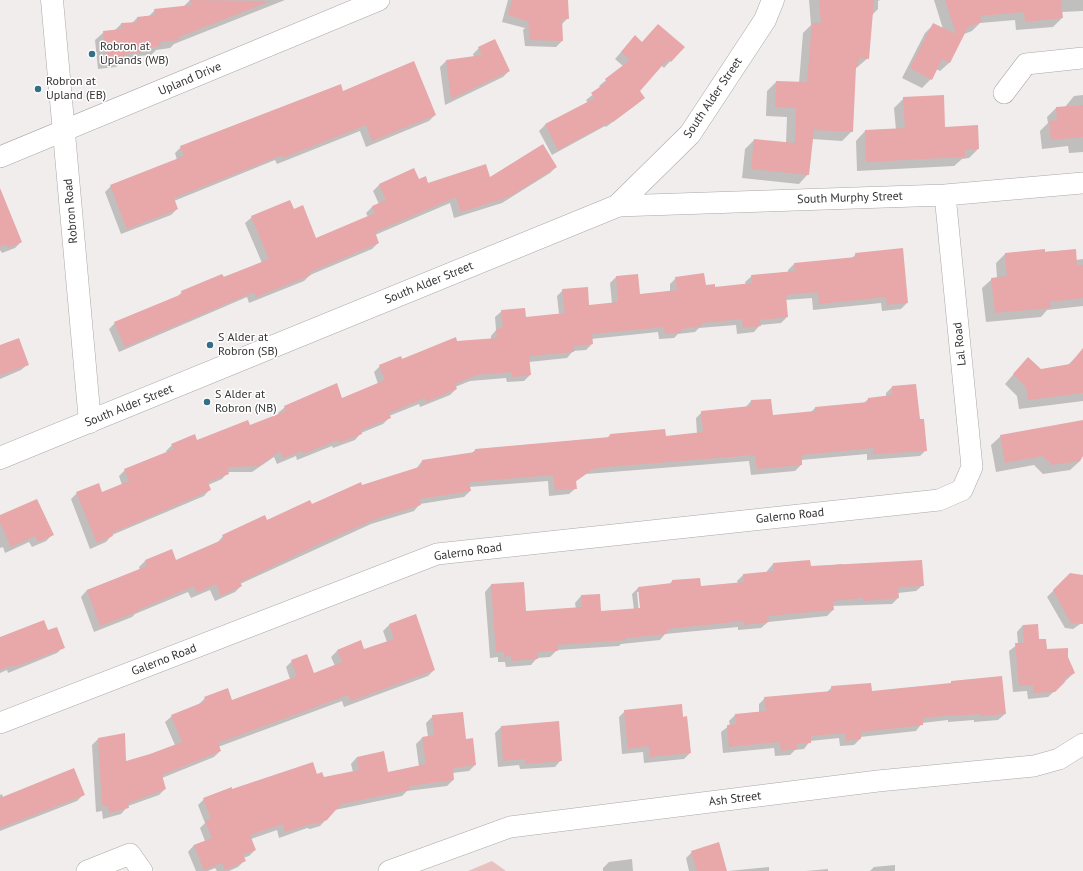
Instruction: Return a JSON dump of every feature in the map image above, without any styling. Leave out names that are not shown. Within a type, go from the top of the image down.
[{"type":"street","name":"Robron Road","points":[[52,0],[90,422]]},
{"type":"street","name":"Upland Drive","points":[[0,157],[379,0]]},
{"type":"street","name":"South Alder Street","points":[[0,458],[617,206],[690,134],[765,20],[773,0]]},
{"type":"street","points":[[1004,93],[1026,64],[1083,58]]},
{"type":"street","name":"South Murphy Street","points":[[617,206],[945,195],[1083,183]]},
{"type":"street","name":"Lal Road","points":[[945,195],[972,467],[962,490]]},
{"type":"street","name":"Galerno Road","points":[[0,723],[436,554],[939,500],[962,490]]},
{"type":"street","name":"Ash Street","points":[[389,871],[510,827],[878,782],[1034,766],[1059,759],[1083,744]]},
{"type":"street","points":[[87,871],[130,854],[142,871]]},
{"type":"shaded area","points":[[492,861],[506,871],[468,871]]},
{"type":"building","points":[[190,0],[271,1],[179,37],[179,40],[160,42],[161,46],[143,48],[143,52],[125,54],[125,59],[106,61],[103,31],[121,29],[121,23],[137,22],[137,17],[155,15],[154,9],[192,5]]},
{"type":"building","points":[[512,0],[568,0],[569,19],[562,19],[563,41],[530,40],[528,23],[530,22],[508,15]]},
{"type":"building","points":[[819,0],[874,0],[869,59],[859,58],[858,67],[856,67],[853,132],[814,130],[809,175],[751,169],[754,139],[795,143],[796,108],[775,107],[776,81],[807,82],[812,23],[821,23]]},
{"type":"building","points":[[945,0],[1061,0],[1063,18],[1025,22],[1024,12],[980,16],[982,22],[968,27],[950,63],[942,59],[932,80],[910,68],[933,23],[956,34]]},
{"type":"building","points":[[658,24],[685,47],[671,62],[668,59],[640,91],[645,98],[613,122],[612,121],[558,150],[545,124],[595,98],[591,93],[607,82],[605,79],[630,60],[621,52],[635,35],[642,42]]},
{"type":"building","points":[[495,39],[510,71],[451,99],[446,60],[482,55],[478,47]]},
{"type":"building","points":[[414,61],[436,115],[372,141],[366,125],[283,158],[282,155],[174,198],[178,209],[127,229],[110,185],[184,156],[180,146],[341,84],[343,91]]},
{"type":"building","points":[[944,95],[945,127],[978,125],[979,149],[965,150],[965,157],[866,162],[865,130],[905,128],[903,97]]},
{"type":"building","points":[[1083,105],[1083,137],[1051,140],[1049,121],[1057,120],[1056,107]]},
{"type":"building","points":[[543,144],[557,167],[509,197],[461,212],[456,197],[375,232],[379,243],[310,272],[311,275],[256,297],[254,292],[125,347],[114,322],[182,294],[181,291],[222,274],[224,277],[269,259],[251,216],[290,200],[294,209],[303,205],[316,238],[375,213],[372,206],[386,200],[379,184],[414,168],[419,179],[426,176],[428,183],[486,164],[490,177]]},
{"type":"building","points":[[0,188],[22,242],[8,248],[7,244],[0,247]]},
{"type":"building","points":[[903,248],[908,303],[887,305],[886,297],[819,304],[818,292],[786,295],[788,317],[760,320],[761,326],[743,328],[742,319],[702,323],[702,326],[681,329],[682,332],[665,334],[664,327],[592,334],[593,344],[574,346],[574,352],[529,356],[531,375],[512,377],[512,372],[477,375],[455,384],[457,389],[426,402],[425,398],[389,413],[391,418],[361,430],[362,434],[339,443],[338,440],[303,454],[302,451],[283,458],[280,451],[259,466],[227,467],[229,474],[208,482],[211,490],[112,533],[113,536],[97,543],[76,492],[99,483],[102,492],[129,481],[124,469],[174,449],[171,444],[195,434],[197,440],[248,420],[250,425],[286,411],[284,406],[337,383],[342,398],[385,380],[379,365],[401,356],[402,359],[456,337],[457,341],[497,338],[496,329],[503,328],[501,310],[525,308],[526,317],[565,313],[562,289],[588,287],[589,305],[618,302],[616,276],[638,274],[640,294],[677,290],[675,277],[704,273],[706,285],[715,284],[715,287],[752,283],[751,275],[795,271],[794,263],[856,257],[855,253]]},
{"type":"building","points":[[1045,249],[1045,252],[1076,249],[1077,265],[1083,265],[1083,298],[1050,302],[1051,308],[995,313],[991,278],[1007,276],[1005,253]]},
{"type":"building","points":[[19,338],[29,365],[0,375],[0,345]]},
{"type":"building","points":[[1083,348],[1083,393],[1028,400],[1026,387],[1013,374],[1028,357],[1041,369],[1070,364]]},
{"type":"building","points":[[916,384],[920,419],[924,419],[927,451],[873,454],[873,448],[802,455],[802,465],[757,469],[755,455],[606,467],[593,469],[576,481],[577,489],[555,490],[553,475],[469,482],[471,491],[419,499],[421,505],[378,518],[323,542],[240,582],[242,586],[221,596],[216,584],[197,593],[194,586],[138,610],[139,611],[100,626],[87,590],[147,566],[145,560],[172,549],[176,560],[224,539],[222,535],[265,515],[267,520],[310,500],[312,504],[361,482],[362,485],[422,466],[422,460],[475,452],[475,449],[610,437],[610,434],[665,429],[666,436],[703,432],[701,411],[751,406],[751,400],[771,399],[773,415],[815,411],[815,407],[868,402],[868,398],[892,395],[892,386]]},
{"type":"building","points":[[1083,420],[1083,456],[1080,461],[1052,465],[1043,456],[1005,463],[1000,435]]},
{"type":"building","points":[[37,499],[54,535],[38,542],[35,536],[11,547],[0,522],[0,515]]},
{"type":"building","points":[[810,560],[811,566],[922,560],[924,586],[898,587],[899,598],[863,601],[863,598],[833,601],[834,610],[768,616],[769,622],[744,625],[744,621],[667,629],[667,634],[626,638],[626,640],[557,645],[558,651],[538,652],[538,659],[511,661],[511,656],[504,657],[504,652],[496,652],[491,584],[524,582],[526,611],[582,607],[581,595],[600,594],[601,611],[640,608],[638,587],[672,583],[672,580],[700,578],[701,586],[744,582],[743,574],[774,571],[773,563]]},
{"type":"building","points":[[1070,573],[1083,575],[1083,624],[1071,623],[1053,590]]},
{"type":"building","points":[[416,614],[435,670],[351,701],[348,695],[218,743],[221,751],[162,775],[166,789],[128,803],[129,808],[109,813],[108,806],[102,806],[98,738],[125,733],[126,761],[182,742],[171,715],[206,701],[204,697],[228,688],[232,700],[297,676],[291,660],[307,654],[314,673],[342,662],[337,650],[361,640],[364,649],[394,639],[389,624]]},
{"type":"building","points":[[44,620],[48,630],[57,627],[65,648],[14,667],[13,665],[0,670],[0,637]]},
{"type":"building","points":[[1038,624],[1039,639],[1046,639],[1047,649],[1068,648],[1068,657],[1075,673],[1065,678],[1065,682],[1055,692],[1033,693],[1033,685],[1019,686],[1015,643],[1024,643],[1023,625]]},
{"type":"building","points":[[1002,676],[1006,714],[980,716],[980,714],[954,715],[923,718],[923,725],[861,732],[861,739],[846,741],[845,733],[811,736],[811,743],[797,744],[797,749],[781,751],[780,742],[729,747],[727,725],[736,724],[735,714],[766,711],[764,697],[832,691],[831,686],[871,683],[872,691]]},
{"type":"building","points":[[682,704],[683,717],[687,716],[691,753],[650,757],[649,746],[628,749],[624,710]]},
{"type":"building","points":[[463,712],[466,739],[473,738],[476,765],[453,768],[454,780],[409,786],[410,790],[341,804],[327,820],[317,824],[314,823],[285,832],[283,824],[250,835],[256,850],[243,855],[246,861],[225,870],[222,863],[204,870],[194,845],[212,838],[205,821],[211,819],[203,798],[232,787],[232,789],[313,762],[317,774],[322,772],[324,777],[359,770],[357,757],[384,751],[388,772],[426,764],[422,737],[434,735],[432,715]]},
{"type":"building","points":[[559,721],[562,761],[525,764],[525,759],[503,761],[501,726]]},
{"type":"building","points":[[74,768],[85,795],[0,828],[0,798]]},
{"type":"building","points":[[719,842],[727,871],[697,871],[691,851]]},
{"type":"place","name":"Robron at Uplands (WB)","points":[[92,54]]},
{"type":"place","name":"Robron at Upland (EB)","points":[[38,89]]},
{"type":"place","name":"S Alder at Robron (SB)","points":[[210,345]]},
{"type":"place","name":"S Alder at Robron (NB)","points":[[207,402]]}]
